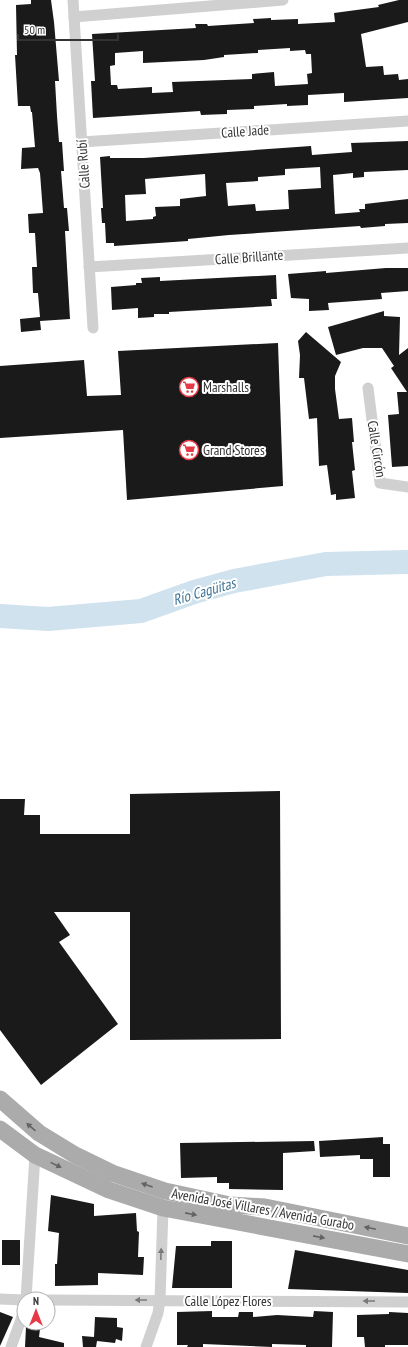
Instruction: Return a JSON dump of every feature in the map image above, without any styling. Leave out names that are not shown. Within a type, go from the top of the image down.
[{"type":"main road","name":"Avenida José Villares / Avenida Gurabo","points":[[0,1099],[39,1133],[75,1155],[112,1173],[165,1191],[230,1206],[265,1207],[408,1236]]},
{"type":"main road","name":"Avenida José Villares / Avenida Gurabo","points":[[0,1129],[34,1155],[109,1190],[163,1208],[408,1254]]},
{"type":"street","name":"Calle Rubí","points":[[73,0],[93,328]]},
{"type":"street","points":[[74,17],[283,0]]},
{"type":"street","name":"Calle Jade","points":[[81,142],[408,121]]},
{"type":"street","name":"Calle Brillante","points":[[89,267],[408,248]]},
{"type":"street","name":"Calle Circón","points":[[368,388],[380,483],[408,487]]},
{"type":"street","points":[[26,1291],[34,1155]]},
{"type":"street","points":[[146,1347],[158,1313],[160,1300],[163,1208]]},
{"type":"street","points":[[0,1300],[16,1300]]},
{"type":"street","name":"Calle López Flores","points":[[56,1300],[408,1302]]},
{"type":"street","points":[[11,1347],[17,1331]]},
{"type":"building","points":[[31,0],[51,0],[54,22],[59,81],[55,81],[57,116],[59,142],[62,142],[64,171],[61,171],[64,208],[67,208],[69,231],[65,231],[70,319],[40,321],[41,330],[21,332],[20,319],[40,317],[38,293],[33,293],[32,267],[37,267],[35,233],[29,233],[28,214],[43,213],[40,173],[38,168],[21,169],[22,148],[35,147],[32,112],[30,106],[18,106],[15,55],[17,55],[16,5],[31,4]]},
{"type":"building","points":[[399,0],[408,0],[408,22],[361,34],[366,67],[383,66],[384,75],[398,74],[399,80],[408,79],[408,98],[344,102],[344,93],[308,95],[308,105],[287,106],[287,104],[254,106],[254,109],[227,110],[227,114],[201,115],[200,111],[93,118],[91,81],[95,81],[92,34],[196,28],[195,24],[207,24],[208,26],[254,23],[253,19],[271,18],[271,20],[298,19],[298,24],[335,22],[334,13],[379,7],[378,5]],"holes":[[[290,48],[290,51],[305,50],[306,54],[311,54],[312,73],[307,74],[308,84],[275,86],[274,72],[252,74],[252,79],[172,82],[173,92],[152,93],[152,87],[118,89],[117,85],[111,85],[110,66],[115,65],[115,53],[143,51],[143,63],[204,60],[224,57],[224,55],[258,53],[258,50]]]},
{"type":"building","points":[[408,141],[408,170],[364,172],[364,177],[353,178],[353,173],[333,175],[335,214],[360,212],[359,209],[365,209],[365,204],[408,199],[408,223],[385,224],[385,226],[361,228],[360,226],[229,235],[188,239],[188,241],[114,246],[114,243],[106,243],[105,223],[102,223],[101,208],[103,208],[100,157],[110,156],[110,158],[144,158],[311,146],[312,155],[352,152],[351,143]],"holes":[[[320,167],[321,188],[288,190],[289,209],[256,211],[255,204],[228,206],[226,183],[258,181],[258,177],[285,175],[285,169]],[[205,174],[206,196],[180,199],[180,206],[155,207],[156,216],[153,217],[153,219],[126,221],[125,195],[146,194],[145,179]]]},
{"type":"building","points":[[386,268],[408,268],[408,291],[381,293],[382,299],[328,303],[329,310],[309,311],[309,299],[291,298],[288,274],[326,271],[326,273]]},
{"type":"building","points":[[276,275],[277,299],[271,299],[272,306],[169,312],[169,314],[154,314],[154,317],[138,318],[138,308],[112,310],[111,287],[136,285],[136,283],[142,283],[141,278],[160,277],[160,281]]},
{"type":"building","points":[[384,311],[384,316],[400,317],[399,355],[408,348],[408,466],[392,467],[388,415],[399,414],[397,392],[407,392],[391,368],[394,366],[382,348],[363,348],[336,355],[328,327]]},
{"type":"building","points":[[306,332],[341,362],[335,376],[335,389],[339,419],[352,418],[354,442],[352,442],[355,470],[352,471],[355,498],[336,500],[336,494],[331,495],[327,465],[319,466],[317,418],[309,419],[304,378],[299,378],[300,355],[298,341]]},
{"type":"building","points":[[278,343],[283,486],[127,500],[123,430],[0,438],[0,366],[84,360],[87,396],[121,395],[118,351]]},
{"type":"building","points":[[280,791],[281,1039],[130,1040],[130,912],[54,912],[70,935],[59,942],[118,1024],[41,1085],[0,1030],[0,799],[25,799],[24,815],[40,815],[40,834],[130,834],[130,794]]},
{"type":"building","points":[[383,1137],[383,1144],[390,1144],[390,1177],[373,1177],[373,1159],[360,1159],[360,1155],[320,1157],[319,1141]]},
{"type":"building","points":[[314,1141],[315,1151],[283,1153],[283,1190],[229,1189],[229,1183],[217,1183],[217,1177],[181,1178],[180,1143]]},
{"type":"building","points":[[51,1195],[94,1204],[94,1216],[136,1213],[137,1231],[139,1232],[138,1257],[144,1257],[143,1275],[98,1273],[98,1285],[55,1286],[55,1264],[57,1264],[59,1233],[48,1231]]},
{"type":"building","points":[[2,1240],[20,1240],[20,1265],[2,1265]]},
{"type":"building","points":[[211,1241],[232,1241],[232,1288],[172,1288],[176,1246],[211,1246]]},
{"type":"building","points":[[295,1250],[408,1270],[408,1293],[288,1289]]},
{"type":"building","points":[[212,1311],[212,1317],[238,1317],[239,1312],[253,1312],[253,1317],[277,1315],[313,1317],[314,1311],[333,1312],[332,1347],[306,1347],[306,1345],[272,1344],[272,1347],[203,1344],[203,1347],[187,1347],[188,1345],[177,1345],[177,1312]]},
{"type":"building","points":[[0,1312],[13,1317],[0,1346]]},
{"type":"building","points":[[389,1312],[408,1313],[408,1345],[365,1347],[364,1337],[357,1337],[357,1315],[389,1314]]},
{"type":"building","points":[[95,1317],[117,1318],[117,1327],[123,1328],[122,1341],[116,1339],[115,1343],[97,1341],[96,1347],[83,1347],[82,1336],[94,1337]]},
{"type":"building","points":[[26,1331],[40,1331],[39,1337],[64,1343],[64,1347],[25,1347]]},
{"type":"waterway","name":"Río Cagüitas","points":[[0,616],[48,619],[141,611],[194,592],[234,581],[326,564],[408,562]]},
{"type":"place","name":"Marshalls","points":[[189,387]]},
{"type":"place","name":"Grand Stores","points":[[189,450]]}]
